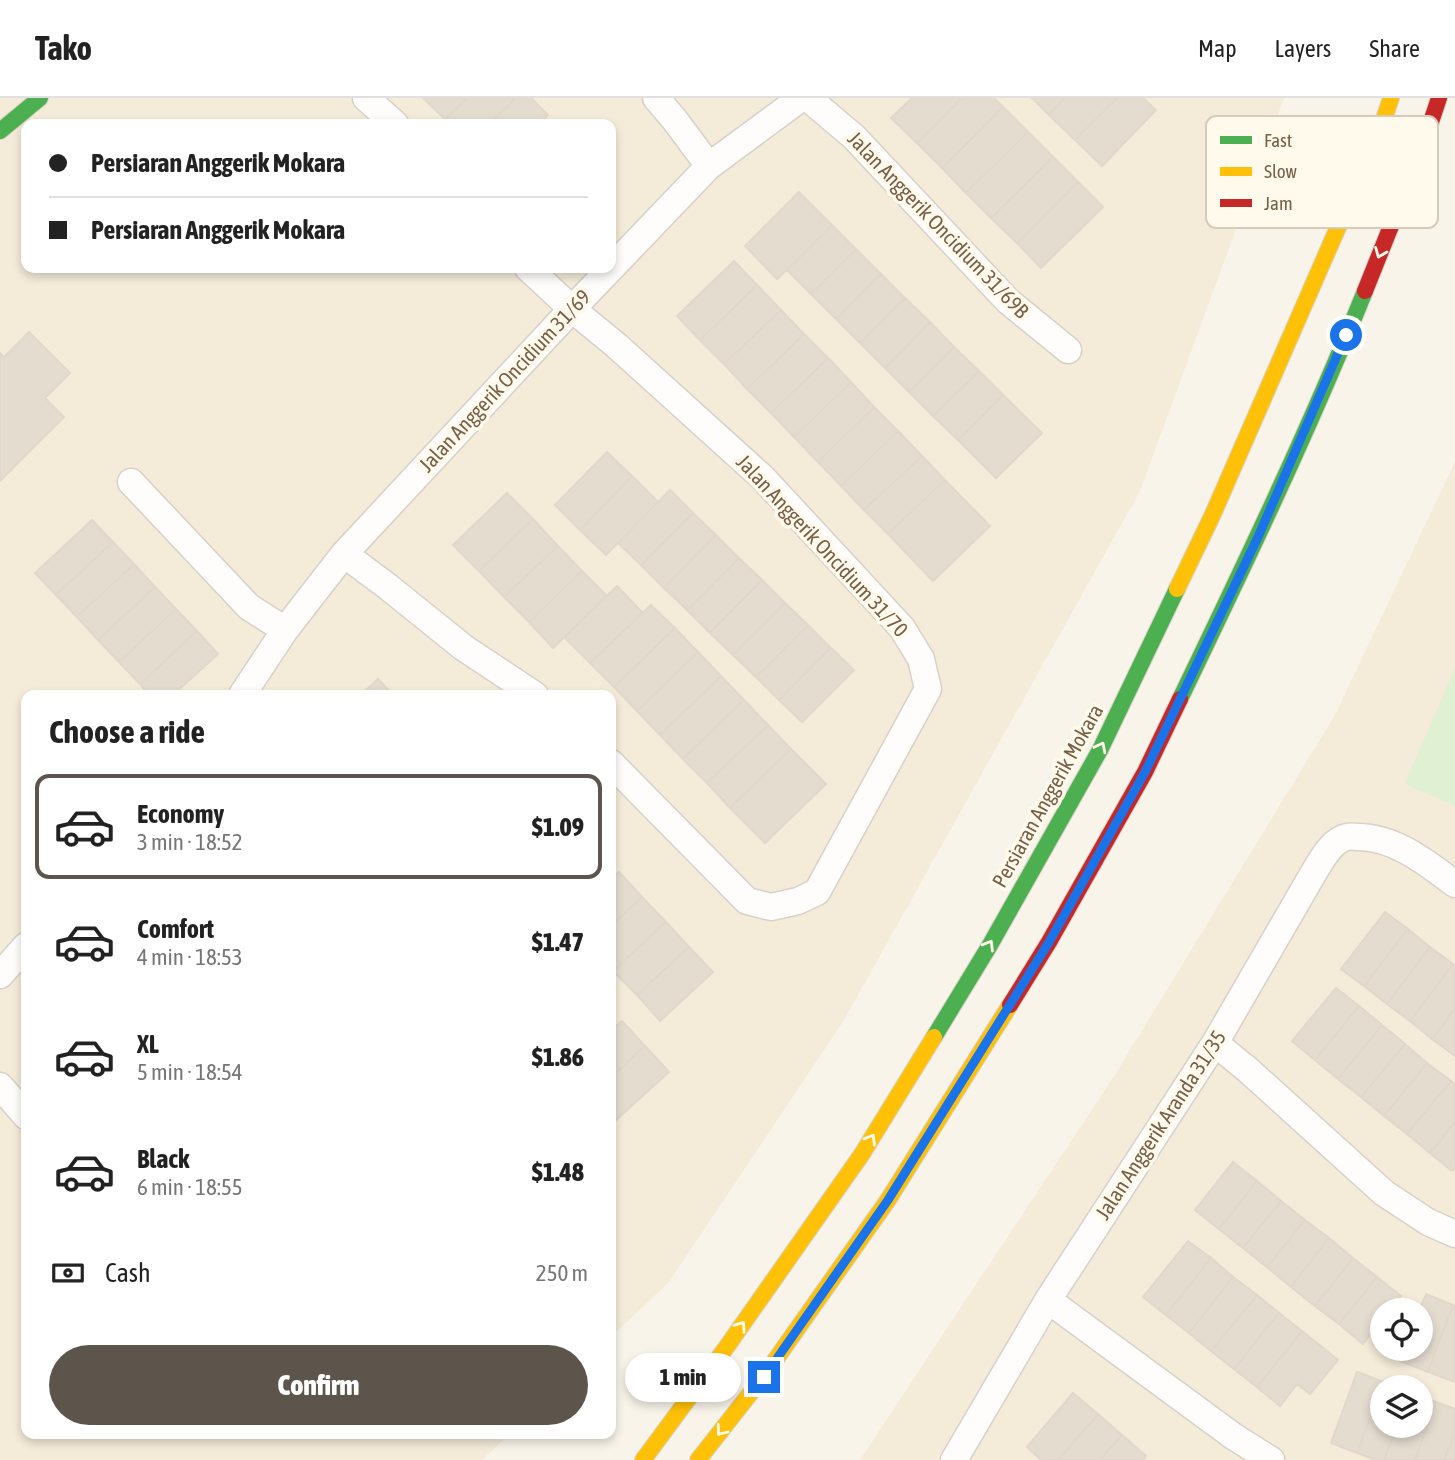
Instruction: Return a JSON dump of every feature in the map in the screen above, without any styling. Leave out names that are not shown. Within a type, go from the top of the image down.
[{"type":"main road","points":[[0,131],[40,98]]},
{"type":"main road","name":"Persiaran Anggerik Mokara","points":[[1385,116],[1391,98]]},
{"type":"main road","points":[[1433,116],[1439,98]]},
{"type":"main road","name":"Persiaran Anggerik Mokara","points":[[643,1460],[728,1345],[862,1154],[990,945],[1100,750],[1213,514],[1338,228]]},
{"type":"main road","points":[[698,1460],[764,1377],[888,1200],[1049,942],[1145,772],[1258,537],[1341,348],[1390,228]]},
{"type":"street","points":[[366,98],[389,119]]},
{"type":"street","points":[[656,98],[709,166]]},
{"type":"street","name":"Jalan Anggerik Oncidium 31/69","points":[[616,263],[709,166],[801,98]]},
{"type":"street","name":"Jalan Anggerik Oncidium 31/69B","points":[[808,98],[854,137],[1008,301],[1068,351]]},
{"type":"street","name":"Jalan Anggerik Oncidium 31/70","points":[[533,273],[772,488],[902,628],[921,659],[928,690],[817,892],[797,901],[771,907],[747,901],[616,768]]},
{"type":"street","name":"Jalan Anggerik Oncidium 31/69","points":[[245,690],[285,630],[344,554],[606,273]]},
{"type":"street","points":[[131,482],[248,607],[285,630]]},
{"type":"street","points":[[344,554],[464,648],[527,690]]},
{"type":"street","name":"Jalan Anggerik Aranda 31/35","points":[[954,1460],[1048,1300],[1215,1043],[1331,846],[1347,836],[1367,837],[1394,845],[1423,861],[1455,884]]},
{"type":"street","points":[[0,975],[21,952]]},
{"type":"street","points":[[1215,1043],[1384,1194],[1428,1222],[1455,1234]]},
{"type":"street","points":[[0,1086],[21,1110]]},
{"type":"street","points":[[1048,1300],[1233,1436],[1270,1460]]},
{"type":"shaded area","points":[[0,98],[1284,98],[1277,116],[1206,116],[1206,228],[1236,228],[1140,491],[844,1020],[669,1282],[616,1332],[616,690],[21,690],[21,1439],[504,1439],[482,1460],[0,1460]]},
{"type":"shaded area","points":[[1455,462],[1455,1460],[860,1460],[1116,1073],[1335,715]]},
{"type":"green space","points":[[1455,668],[1455,806],[1405,784]]},
{"type":"building","points":[[423,98],[467,98],[445,119]]},
{"type":"building","points":[[467,98],[516,98],[494,119],[445,119]]},
{"type":"building","points":[[516,98],[531,98],[548,115],[544,119],[494,119]]},
{"type":"building","points":[[912,98],[962,98],[917,143],[891,118]]},
{"type":"building","points":[[962,98],[994,98],[1003,107],[942,168],[917,143]]},
{"type":"building","points":[[1032,98],[1065,98],[1049,115]]},
{"type":"building","points":[[1065,98],[1117,98],[1075,140],[1049,115]]},
{"type":"building","points":[[1117,98],[1143,98],[1156,110],[1102,166],[1075,140]]},
{"type":"building","points":[[1003,107],[1028,132],[966,193],[942,168]]},
{"type":"building","points":[[1028,132],[1053,157],[991,218],[966,193]]},
{"type":"building","points":[[1053,157],[1078,182],[1017,243],[991,218]]},
{"type":"building","points":[[1078,182],[1103,207],[1041,268],[1017,243]]},
{"type":"building","points":[[799,192],[832,225],[777,279],[745,246]]},
{"type":"building","points":[[832,225],[856,249],[811,294],[787,270]]},
{"type":"building","points":[[856,249],[881,274],[836,319],[811,294]]},
{"type":"building","points":[[734,261],[757,285],[700,340],[677,316]]},
{"type":"building","points":[[881,274],[905,298],[860,343],[836,319]]},
{"type":"building","points":[[757,285],[781,310],[724,364],[700,340]]},
{"type":"building","points":[[905,298],[930,322],[885,368],[860,343]]},
{"type":"building","points":[[781,310],[804,334],[747,389],[724,364]]},
{"type":"building","points":[[930,322],[954,347],[909,392],[885,368]]},
{"type":"building","points":[[29,332],[70,373],[45,398],[64,417],[0,481],[0,353],[4,357]]},
{"type":"building","points":[[804,334],[828,358],[771,413],[747,389]]},
{"type":"building","points":[[954,347],[979,371],[933,416],[909,392]]},
{"type":"building","points":[[828,358],[851,382],[794,437],[771,413]]},
{"type":"building","points":[[979,371],[1003,395],[958,440],[933,416]]},
{"type":"building","points":[[851,382],[874,407],[818,462],[794,437]]},
{"type":"building","points":[[1003,395],[1042,433],[996,478],[958,440]]},
{"type":"building","points":[[874,407],[898,431],[841,486],[818,462]]},
{"type":"building","points":[[898,431],[922,456],[864,510],[841,486]]},
{"type":"building","points":[[607,452],[632,476],[580,530],[555,505]]},
{"type":"building","points":[[922,456],[945,480],[888,534],[864,510]]},
{"type":"building","points":[[632,476],[658,502],[606,555],[580,530]]},
{"type":"building","points":[[945,480],[990,526],[933,581],[888,534]]},
{"type":"building","points":[[670,490],[693,513],[641,565],[618,543]]},
{"type":"building","points":[[507,493],[533,519],[479,571],[453,545]]},
{"type":"building","points":[[693,513],[716,535],[664,588],[641,565]]},
{"type":"building","points":[[533,519],[558,546],[504,597],[479,571]]},
{"type":"building","points":[[92,520],[113,542],[56,595],[35,573]]},
{"type":"building","points":[[716,535],[739,558],[687,610],[664,588]]},
{"type":"building","points":[[113,542],[134,564],[77,617],[56,595]]},
{"type":"building","points":[[558,546],[582,571],[529,622],[504,597]]},
{"type":"building","points":[[739,558],[762,580],[710,633],[687,610]]},
{"type":"building","points":[[134,564],[155,587],[98,640],[77,617]]},
{"type":"building","points":[[582,571],[607,596],[553,648],[529,622]]},
{"type":"building","points":[[762,580],[785,603],[733,655],[710,633]]},
{"type":"building","points":[[617,586],[643,613],[590,663],[564,637]]},
{"type":"building","points":[[155,587],[176,609],[119,662],[98,640]]},
{"type":"building","points":[[785,603],[808,625],[756,677],[733,655]]},
{"type":"building","points":[[651,605],[675,628],[614,687],[590,663]]},
{"type":"building","points":[[176,609],[197,631],[140,684],[119,662]]},
{"type":"building","points":[[808,625],[831,648],[779,700],[756,677]]},
{"type":"building","points":[[675,628],[698,652],[637,711],[614,687]]},
{"type":"building","points":[[197,631],[218,654],[178,690],[145,690],[140,684]]},
{"type":"building","points":[[831,648],[854,670],[802,722],[779,700]]},
{"type":"building","points":[[698,652],[721,676],[660,735],[637,711]]},
{"type":"building","points":[[721,676],[744,700],[683,759],[660,735]]},
{"type":"building","points":[[378,679],[388,690],[366,690]]},
{"type":"building","points":[[744,700],[768,725],[707,783],[683,759]]},
{"type":"building","points":[[768,725],[791,749],[730,808],[707,783]]},
{"type":"building","points":[[791,749],[826,784],[765,843],[730,808]]},
{"type":"building","points":[[619,872],[642,897],[616,921],[616,875]]},
{"type":"building","points":[[642,897],[666,922],[616,968],[616,921]]},
{"type":"building","points":[[1385,912],[1408,929],[1364,986],[1341,969]]},
{"type":"building","points":[[666,922],[689,947],[637,995],[616,974],[616,968]]},
{"type":"building","points":[[1408,929],[1430,947],[1387,1004],[1364,986]]},
{"type":"building","points":[[689,947],[713,972],[660,1021],[637,995]]},
{"type":"building","points":[[1430,947],[1453,964],[1410,1021],[1387,1004]]},
{"type":"building","points":[[1453,964],[1455,1009],[1432,1039],[1410,1021]]},
{"type":"building","points":[[1336,988],[1359,1006],[1315,1060],[1292,1041]]},
{"type":"building","points":[[1359,1006],[1382,1025],[1338,1079],[1315,1060]]},
{"type":"building","points":[[1455,1009],[1455,1056],[1432,1039]]},
{"type":"building","points":[[622,1021],[645,1046],[616,1072],[616,1026]]},
{"type":"building","points":[[1382,1025],[1405,1044],[1361,1097],[1338,1079]]},
{"type":"building","points":[[1405,1044],[1427,1063],[1384,1116],[1361,1097]]},
{"type":"building","points":[[645,1046],[669,1072],[616,1120],[616,1072]]},
{"type":"building","points":[[1427,1063],[1451,1081],[1407,1134],[1384,1116]]},
{"type":"building","points":[[1451,1081],[1455,1084],[1455,1122],[1430,1153],[1407,1134]]},
{"type":"building","points":[[1455,1122],[1455,1168],[1452,1171],[1430,1153]]},
{"type":"building","points":[[1233,1162],[1257,1181],[1219,1229],[1195,1210]]},
{"type":"building","points":[[1257,1181],[1281,1201],[1243,1248],[1219,1229]]},
{"type":"building","points":[[1281,1201],[1305,1220],[1267,1267],[1243,1248]]},
{"type":"building","points":[[1305,1220],[1329,1238],[1291,1287],[1267,1267]]},
{"type":"building","points":[[1329,1238],[1353,1258],[1315,1306],[1291,1287]]},
{"type":"building","points":[[1188,1241],[1211,1258],[1166,1315],[1143,1297]]},
{"type":"building","points":[[1211,1258],[1233,1277],[1189,1333],[1166,1315]]},
{"type":"building","points":[[1353,1258],[1377,1277],[1339,1324],[1315,1306]]},
{"type":"building","points":[[1233,1277],[1257,1295],[1211,1351],[1189,1333]]},
{"type":"building","points":[[1377,1277],[1401,1296],[1370,1298],[1370,1335],[1363,1344],[1339,1324]]},
{"type":"building","points":[[1426,1294],[1453,1305],[1433,1359],[1433,1298],[1424,1298]]},
{"type":"building","points":[[1257,1295],[1279,1313],[1234,1369],[1211,1351]]},
{"type":"building","points":[[1453,1305],[1455,1382],[1428,1372]]},
{"type":"building","points":[[1279,1313],[1302,1331],[1257,1387],[1234,1369]]},
{"type":"building","points":[[1302,1331],[1338,1360],[1310,1394],[1297,1384],[1280,1406],[1257,1387]]},
{"type":"building","points":[[1400,1361],[1432,1361],[1428,1372]]},
{"type":"building","points":[[1357,1372],[1370,1377],[1370,1419],[1357,1453],[1331,1443]]},
{"type":"building","points":[[1073,1393],[1098,1414],[1058,1460],[1041,1460],[1027,1447]]},
{"type":"building","points":[[1436,1402],[1455,1409],[1455,1432],[1444,1460],[1415,1460],[1423,1438],[1433,1438],[1433,1410]]},
{"type":"building","points":[[1098,1414],[1122,1435],[1100,1460],[1058,1460]]},
{"type":"building","points":[[1370,1419],[1370,1438],[1392,1438],[1384,1460],[1375,1460],[1357,1453]]},
{"type":"building","points":[[1455,1432],[1455,1460],[1444,1460]]},
{"type":"building","points":[[1122,1435],[1146,1456],[1143,1460],[1100,1460]]},
{"type":"building","points":[[1392,1438],[1423,1438],[1415,1460],[1384,1460]]},
{"type":"traffic: fast","points":[[0,131],[40,98]]},
{"type":"traffic: fast","points":[[1180,699],[1299,446],[1365,291]]},
{"type":"traffic: fast","points":[[934,1037],[990,945],[1100,750],[1177,589]]},
{"type":"traffic: slow","points":[[1385,116],[1391,98]]},
{"type":"traffic: slow","points":[[1177,589],[1213,514],[1338,228]]},
{"type":"traffic: slow","points":[[698,1460],[764,1376],[888,1200],[1010,1005]]},
{"type":"traffic: slow","points":[[643,1460],[728,1345],[862,1154],[934,1037]]},
{"type":"traffic: jam","points":[[1433,116],[1439,98]]},
{"type":"traffic: jam","points":[[1365,291],[1390,228]]},
{"type":"traffic: jam","points":[[1010,1005],[1049,942],[1145,772],[1180,699]]},
{"type":"route","points":[[764,1377],[888,1200],[1049,942],[1145,772],[1258,537],[1346,335]]}]
